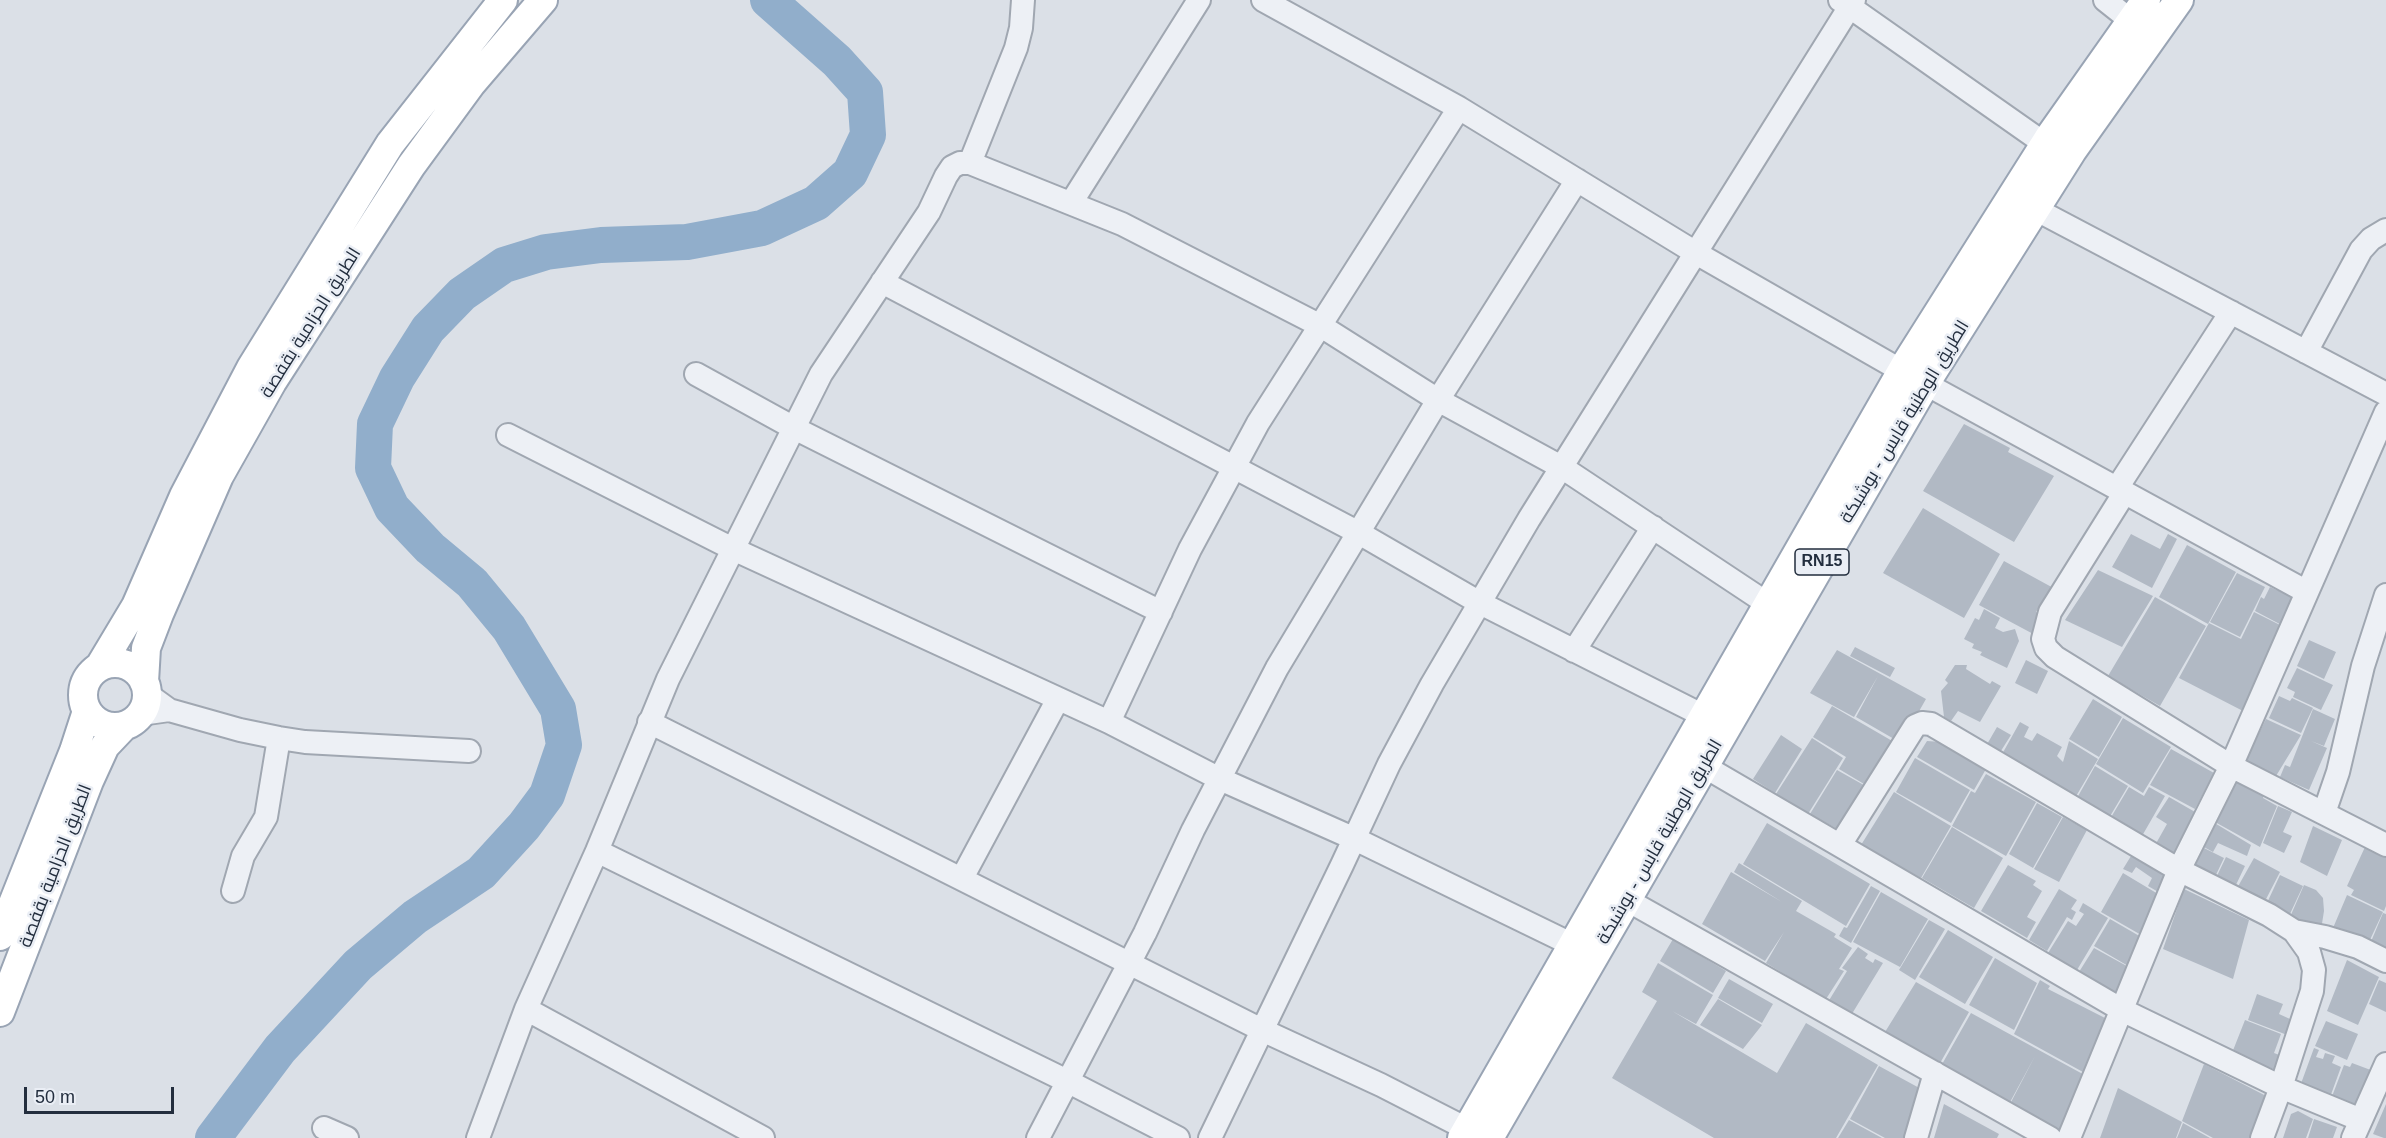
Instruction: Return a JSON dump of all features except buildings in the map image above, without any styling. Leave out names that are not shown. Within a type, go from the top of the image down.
[{"type":"main road","name":"الطريق الحزامية بقفصة","points":[[100,666],[136,606],[184,496],[251,368],[390,144],[503,0]]},
{"type":"main road","name":"الطريق الحزامية بقفصة","points":[[0,1012],[88,781],[105,746],[145,705],[146,648],[219,476],[272,382],[411,166],[471,84],[543,0]]},
{"type":"main road","name":"الطريق الوطنية قابس - بوشبكة","points":[[1472,1135],[1573,945],[1693,760],[1914,377],[2045,144],[2143,19],[2179,0]]},
{"type":"main road","name":"الطريق الوطنية قابس - بوشبكة","points":[[1472,1135],[1627,900],[1693,760],[1704,716],[1768,604],[1914,377],[2035,209],[2072,151],[2143,19]]},
{"type":"main road","points":[[120,663],[130,667],[145,705],[113,728],[93,720],[83,701],[82,691],[92,672],[100,666],[120,663]]},
{"type":"main road","name":"الطريق الحزامية بقفصة","points":[[0,936],[74,751],[87,711]]},
{"type":"street","points":[[970,164],[1016,48],[1021,28],[1023,0]]},
{"type":"street","points":[[1071,203],[1199,0]]},
{"type":"street","points":[[1263,0],[1459,108],[1696,253],[1914,377],[2307,592]]},
{"type":"street","points":[[2105,0],[2143,19]]},
{"type":"street","points":[[1210,1138],[1405,734],[1480,603],[1848,2],[2045,144]]},
{"type":"street","points":[[1109,722],[1161,612],[1257,423],[1459,108]]},
{"type":"street","points":[[478,1138],[526,1009],[597,851],[668,679],[829,361],[930,212],[946,176],[952,167],[960,163],[970,164],[1071,203],[1154,239],[1321,326],[1438,400],[1563,468],[1768,604]]},
{"type":"street","points":[[1038,1138],[1069,1082],[1277,668],[1438,400],[1577,180]]},
{"type":"street","points":[[2035,209],[2386,394]]},
{"type":"street","points":[[2306,352],[2361,250],[2371,239],[2386,230]]},
{"type":"street","points":[[882,282],[1359,533],[1480,603],[1704,716]]},
{"type":"street","points":[[2231,312],[2121,490],[2050,612],[2043,639],[2046,648],[2055,657],[2231,766],[2386,845]]},
{"type":"street","points":[[696,374],[794,428],[1161,612]]},
{"type":"street","points":[[2068,1138],[2179,870],[2231,766],[2386,412]]},
{"type":"street","points":[[508,435],[733,549],[1109,722],[1220,779],[1355,839],[1573,945]]},
{"type":"street","points":[[1574,651],[1653,527]]},
{"type":"street","points":[[2324,813],[2338,772],[2363,666],[2386,595]]},
{"type":"street","points":[[962,878],[1058,699]]},
{"type":"street","points":[[145,705],[240,730],[304,742],[469,751]]},
{"type":"street","points":[[649,722],[1262,1030],[1381,1085],[1472,1135]]},
{"type":"street","points":[[1840,845],[1915,726],[1922,723],[1939,727],[2179,870],[2270,915],[2294,931],[2309,952],[2314,970],[2312,991],[2282,1087],[2262,1138]]},
{"type":"street","points":[[233,891],[243,856],[266,817],[279,738]]},
{"type":"street","points":[[1693,760],[2122,1010],[2282,1087],[2359,1132],[2386,1064]]},
{"type":"street","points":[[597,851],[1069,1082],[1178,1138]]},
{"type":"street","points":[[1627,900],[2050,1138]]},
{"type":"street","points":[[2294,931],[2358,947],[2386,961]]},
{"type":"street","points":[[526,1009],[763,1138]]},
{"type":"street","points":[[1916,1138],[1935,1073]]},
{"type":"street","points":[[324,1128],[347,1138]]},
{"type":"waterway","points":[[213,1138],[280,1049],[358,965],[415,917],[481,873],[524,826],[547,795],[564,745],[558,709],[509,628],[472,583],[430,548],[392,508],[373,468],[375,424],[397,378],[428,329],[462,294],[504,265],[546,252],[601,245],[687,242],[762,228],[816,203],[850,173],[868,135],[865,92],[837,61],[768,0]]}]
